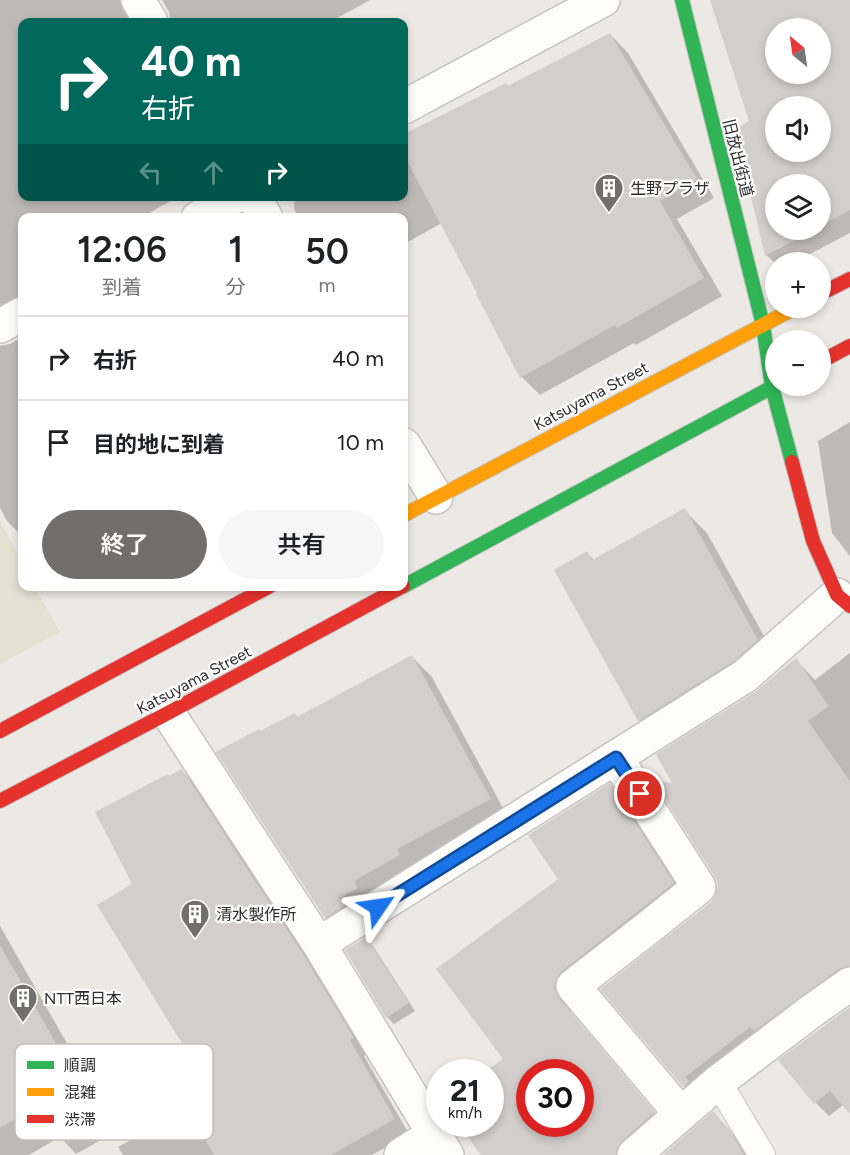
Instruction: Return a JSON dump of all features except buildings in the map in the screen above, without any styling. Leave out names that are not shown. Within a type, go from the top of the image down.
[{"type":"main road","name":"旧放出街道","points":[[682,0],[765,340]]},
{"type":"main road","points":[[831,288],[850,279]]},
{"type":"main road","name":"Katsuyama Street","points":[[408,513],[774,318]]},
{"type":"main road","points":[[831,356],[850,346]]},
{"type":"main road","name":"Katsuyama Street","points":[[408,583],[765,391]]},
{"type":"main road","points":[[777,396],[813,541],[843,600]]},
{"type":"main road","points":[[0,731],[261,591]]},
{"type":"main road","name":"Katsuyama Street","points":[[0,801],[394,591]]},
{"type":"street","points":[[138,0],[149,18]]},
{"type":"street","points":[[408,105],[603,0]]},
{"type":"street","points":[[207,213],[227,201]]},
{"type":"street","points":[[0,326],[18,316]]},
{"type":"street","points":[[408,452],[436,497]]},
{"type":"street","points":[[319,944],[745,676],[843,600]]},
{"type":"street","points":[[168,713],[319,944],[441,1144],[400,1155]]},
{"type":"street","points":[[616,758],[699,887],[573,986],[681,1114]]},
{"type":"street","points":[[634,1155],[718,1082],[850,984]]},
{"type":"lane","points":[[718,1082],[762,1155]]},
{"type":"shaded area","points":[[0,521],[18,555],[18,591],[37,591],[60,632],[0,664]]},
{"type":"traffic: fast","points":[[682,0],[763,325],[772,387],[792,462]]},
{"type":"traffic: fast","points":[[408,584],[765,391]]},
{"type":"traffic: slow","points":[[408,513],[776,318]]},
{"type":"traffic: jam","points":[[831,288],[850,279]]},
{"type":"traffic: jam","points":[[831,356],[850,346]]},
{"type":"traffic: jam","points":[[792,462],[813,541],[837,595],[850,606]]},
{"type":"traffic: jam","points":[[0,731],[261,591]]},
{"type":"traffic: jam","points":[[0,801],[394,591]]},
{"type":"place","name":"生野プラザ","points":[[609,214]]},
{"type":"place","name":"清水製作所","points":[[195,940]]},
{"type":"place","name":"NTT西日本","points":[[23,1024]]},
{"type":"route","points":[[378,907],[616,758],[640,794]]}]
